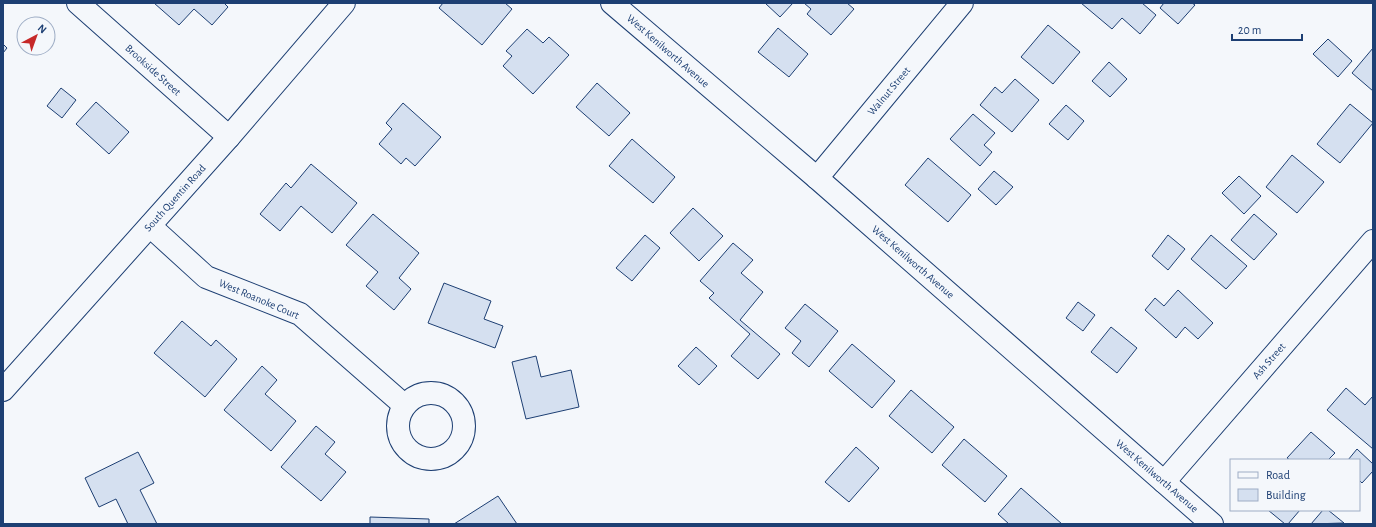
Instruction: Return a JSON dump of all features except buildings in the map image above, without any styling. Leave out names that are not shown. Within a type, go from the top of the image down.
[{"type":"street","name":"Brookside Street","points":[[78,3],[229,137]]},
{"type":"street","name":"South Quentin Road","points":[[3,390],[229,137],[344,3]]},
{"type":"street","name":"West Kenilworth Avenue","points":[[612,3],[817,178],[1212,524]]},
{"type":"street","name":"Walnut Street","points":[[817,178],[962,3]]},
{"type":"street","name":"West Roanoke Court","points":[[150,226],[206,277],[300,314],[404,405]]},
{"type":"street","name":"Ash Street","points":[[1164,482],[1373,241]]}]
